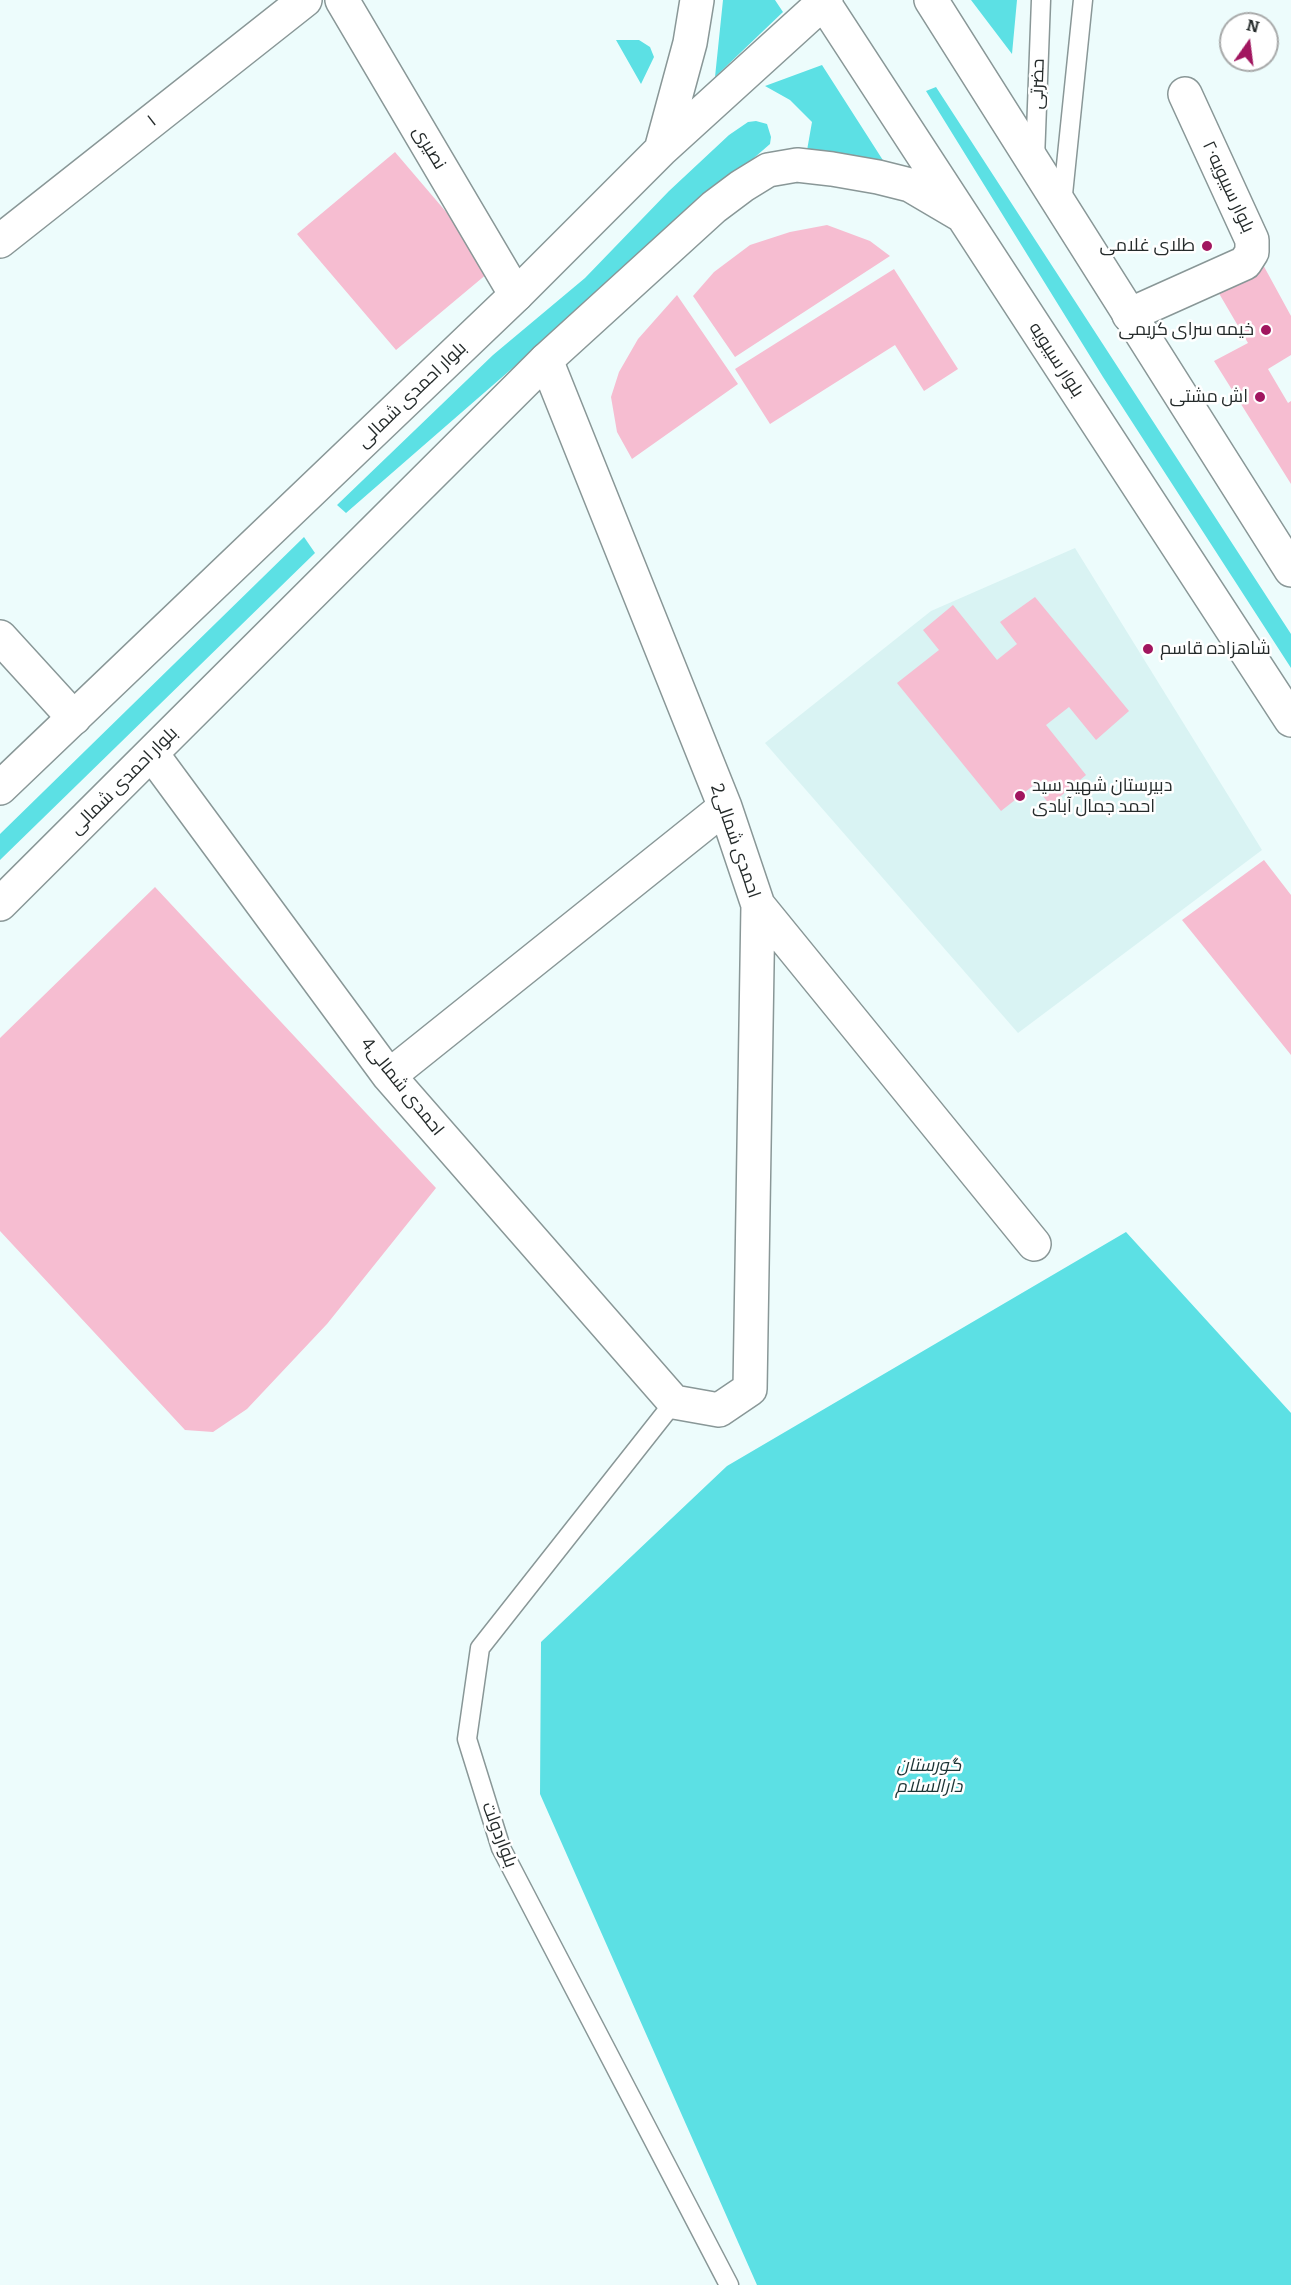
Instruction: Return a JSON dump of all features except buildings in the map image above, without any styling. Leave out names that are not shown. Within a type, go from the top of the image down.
[{"type":"main road","name":"۱","points":[[0,241],[305,0]]},
{"type":"main road","name":"نصیری","points":[[342,0],[516,295]]},
{"type":"main road","points":[[661,150],[690,42],[697,0]]},
{"type":"main road","points":[[931,0],[1291,570]]},
{"type":"main road","name":"بلوار احمدی شمالی","points":[[0,788],[516,295],[661,150],[824,1]]},
{"type":"main road","name":"بلوار سیبویه","points":[[824,1],[1291,720]]},
{"type":"main road","name":"بلوار سیبویه۲۰","points":[[1129,315],[1245,263],[1252,252],[1252,240],[1185,94]]},
{"type":"main road","name":"بلوار احمدی شمالی","points":[[0,904],[546,360],[714,207],[742,186],[768,170],[797,165],[878,177],[910,185],[961,215]]},
{"type":"main road","name":"2احمدی شمالی","points":[[546,360],[725,807],[758,905],[750,1389],[719,1410],[674,1402]]},
{"type":"main road","points":[[0,637],[74,718]]},
{"type":"main road","name":"4احمدی شمالی","points":[[152,754],[389,1076],[674,1402]]},
{"type":"main road","points":[[389,1076],[725,807]]},
{"type":"main road","points":[[758,905],[1035,1244]]},
{"type":"lane","name":"حضرتی","points":[[1035,167],[1041,0]]},
{"type":"lane","points":[[1062,208],[1083,0]]},
{"type":"lane","name":"بلواردولت","points":[[674,1402],[480,1648],[467,1739],[501,1848],[729,2285]]},
{"type":"shaded area","name":"دبیرستان شهید سید احمد جمال آبادی","points":[[1075,548],[1262,850],[1018,1033],[765,743],[931,611]]},
{"type":"green space","points":[[723,0],[775,0],[783,12],[715,77]]},
{"type":"green space","points":[[971,0],[1017,0],[1012,54]]},
{"type":"green space","points":[[616,40],[639,40],[650,47],[654,57],[641,84]]},
{"type":"green space","points":[[822,65],[886,165],[806,156],[812,122],[790,100],[765,86]]},
{"type":"green space","points":[[936,87],[1291,634],[1291,668],[1103,377],[926,91]]},
{"type":"green space","points":[[756,121],[767,124],[771,137],[770,144],[346,513],[337,505],[493,355],[585,278],[669,191],[729,135],[748,122]]},
{"type":"green space","points":[[304,537],[315,553],[0,860],[0,834]]},
{"type":"green space","name":"گورستان دارالسلام","points":[[1126,1232],[1291,1413],[1291,2285],[757,2285],[540,1794],[541,1642],[727,1466]]},
{"type":"place","name":"طلای غلامی","points":[[1207,246]]},
{"type":"place","name":"خیمه سرای کریمی","points":[[1266,330]]},
{"type":"place","name":"اش مشتی","points":[[1260,397]]},
{"type":"place","name":"شاهزاده قاسم","points":[[1148,649]]},
{"type":"place","name":"دبیرستان شهید سید احمد جمال آبادی","points":[[1020,796]]}]
